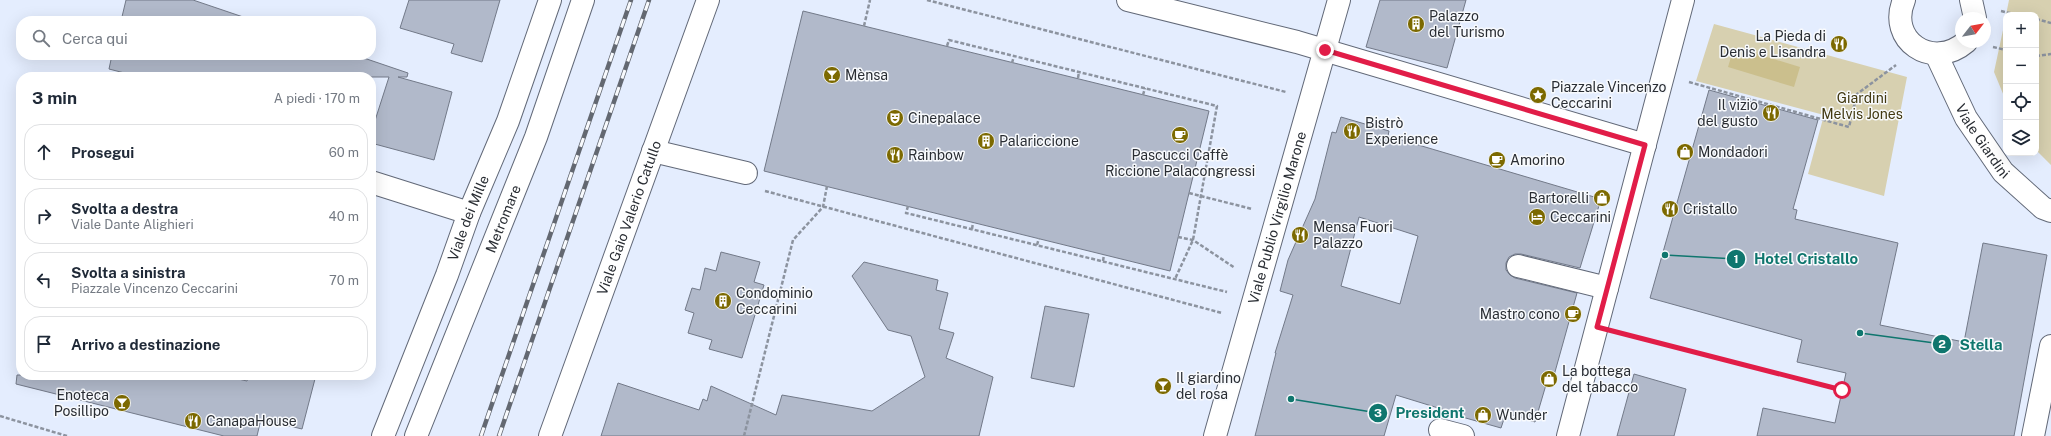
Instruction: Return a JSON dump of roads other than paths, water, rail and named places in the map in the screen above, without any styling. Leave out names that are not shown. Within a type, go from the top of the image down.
[{"type":"street","name":"Viale dei Mille","points":[[384,436],[447,275],[469,212],[508,121],[550,0]]},
{"type":"street","name":"Metromare","points":[[416,436],[536,137],[583,0]]},
{"type":"street","name":"Viale Gaio Valerio Catullo","points":[[550,436],[708,0]]},
{"type":"street","points":[[1128,0],[1325,50],[1645,145]]},
{"type":"street","name":"Viale Publio Virgilio Marone","points":[[1215,436],[1339,0]]},
{"type":"street","points":[[1568,436],[1683,0]]},
{"type":"street","name":"Viale Giardini","points":[[1902,0],[1901,22],[1907,37],[1927,52],[1966,118],[2003,172],[2043,208],[2051,211]]},
{"type":"street","points":[[1971,0],[1974,12]]},
{"type":"street","points":[[1927,52],[1947,53],[1958,48]]},
{"type":"street","points":[[653,151],[746,173]]},
{"type":"street","points":[[376,184],[469,212]]},
{"type":"street","points":[[1518,266],[1607,288]]},
{"type":"street","points":[[2033,436],[2051,346]]},
{"type":"street","points":[[1440,430],[1463,436]]},
{"type":"railway","points":[[481,436],[631,0]]},
{"type":"railway","points":[[499,436],[649,0]]},
{"type":"place","name":"Palazzo del Turismo","points":[[1416,24]]},
{"type":"place","name":"La Pieda di Denis e Lisandra","points":[[1839,44]]},
{"type":"place","name":"Mènsa","points":[[832,75]]},
{"type":"place","name":"Piazzale Vincenzo Ceccarini","points":[[1538,95]]},
{"type":"place","name":"Il vizio del gusto","points":[[1771,113]]},
{"type":"place","name":"Cinepalace","points":[[895,118]]},
{"type":"place","name":"Bistrò Experience","points":[[1352,131]]},
{"type":"place","name":"Pascucci Caffè Riccione Palacongressi","points":[[1180,135]]},
{"type":"place","name":"Palariccione","points":[[986,141]]},
{"type":"place","name":"Mondadori","points":[[1685,152]]},
{"type":"place","name":"Rainbow","points":[[895,155]]},
{"type":"place","name":"Amorino","points":[[1497,160]]},
{"type":"place","name":"Bartorelli","points":[[1602,198]]},
{"type":"place","name":"Cristallo","points":[[1670,209]]},
{"type":"place","name":"Ceccarini","points":[[1537,217]]},
{"type":"place","name":"Mensa Fuori Palazzo","points":[[1300,235]]},
{"type":"place","name":"Hotel Cristallo","points":[[1665,255]]},
{"type":"place","name":"Condominio Ceccarini","points":[[723,301]]},
{"type":"place","name":"Mastro cono","points":[[1573,314]]},
{"type":"place","name":"Stella","points":[[1860,333]]},
{"type":"place","name":"La bottega del tabacco","points":[[1549,379]]},
{"type":"place","name":"Il giardino del rosa","points":[[1163,386]]},
{"type":"place","name":"President","points":[[1291,399]]},
{"type":"place","name":"Enoteca Posillipo","points":[[122,403]]},
{"type":"place","name":"Wunder","points":[[1483,415]]},
{"type":"place","name":"CanapaHouse","points":[[193,421]]},
{"type":"park label","name":"Giardini Melvis Jones","points":[[1862,106]]}]
